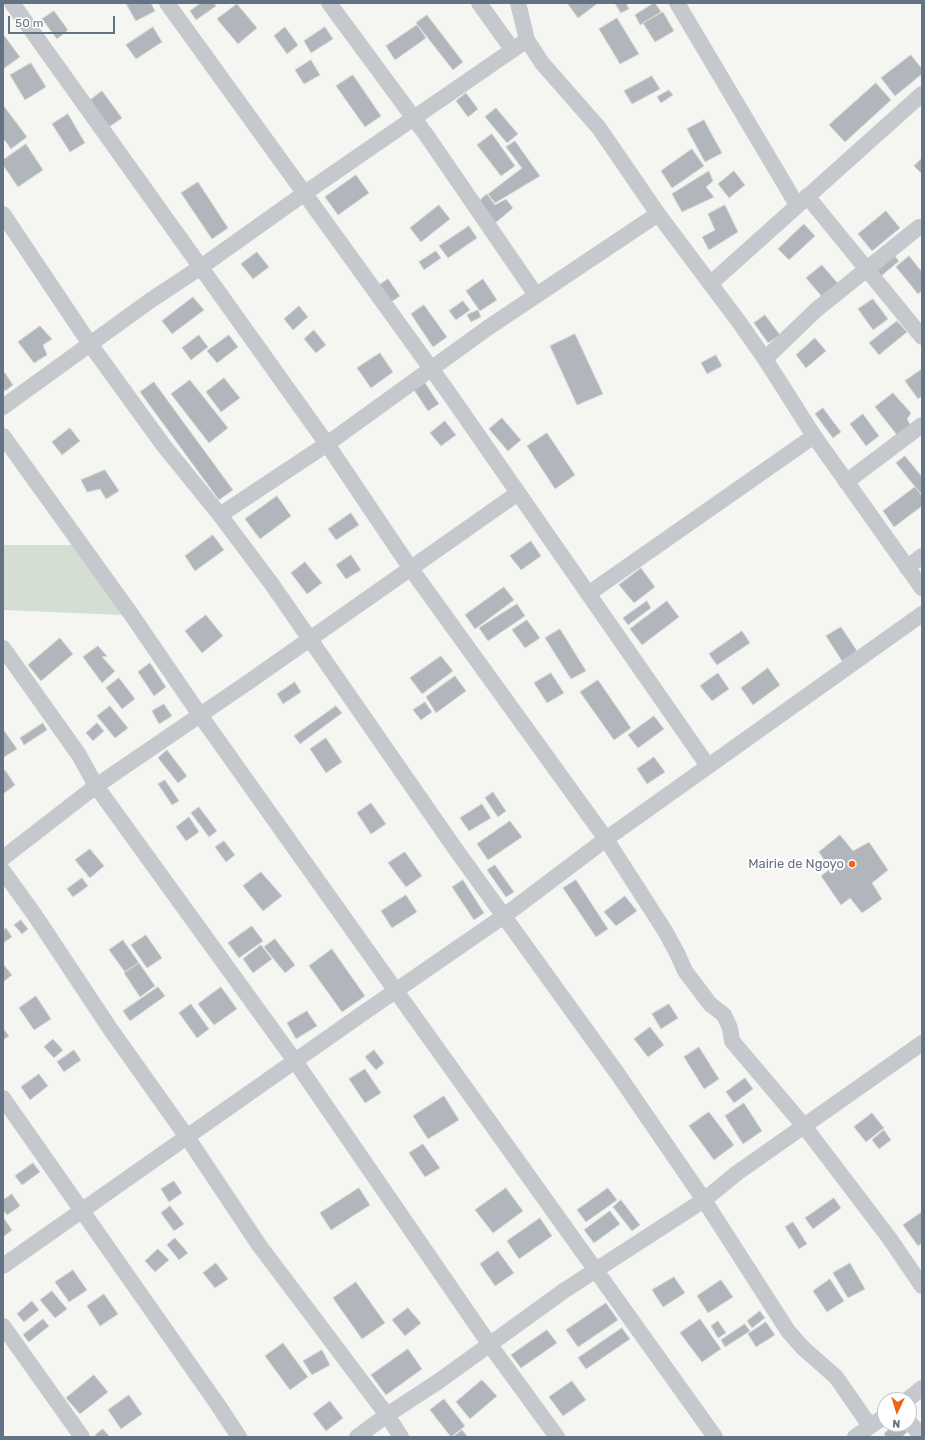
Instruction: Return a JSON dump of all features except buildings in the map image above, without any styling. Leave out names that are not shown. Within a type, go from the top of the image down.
[{"type":"street","points":[[12,3],[328,444],[411,569],[606,839],[665,931],[685,971],[710,1004],[724,1015],[730,1028],[732,1041],[804,1126],[890,1239],[922,1286]]},
{"type":"street","points":[[167,3],[431,369],[708,766]]},
{"type":"street","points":[[329,3],[414,118],[536,295]]},
{"type":"street","points":[[479,3],[512,49]]},
{"type":"street","points":[[518,3],[527,40],[542,63],[598,128],[658,214],[766,359],[814,436],[922,588]]},
{"type":"street","points":[[677,3],[802,200],[866,268],[922,337]]},
{"type":"street","points":[[3,407],[305,193],[527,40]]},
{"type":"street","points":[[710,284],[922,94]]},
{"type":"street","points":[[3,214],[90,344],[164,446],[220,515],[271,583],[454,847],[617,1073],[704,1200],[788,1331],[803,1348],[836,1377],[870,1426]]},
{"type":"street","points":[[220,515],[328,444],[536,295],[658,214]]},
{"type":"street","points":[[766,359],[816,310],[919,226]]},
{"type":"street","points":[[846,482],[922,425]]},
{"type":"street","points":[[3,436],[131,614],[200,715],[396,991],[715,1437]]},
{"type":"street","points":[[588,594],[814,436]]},
{"type":"street","points":[[3,858],[96,786],[411,569],[518,493]]},
{"type":"street","points":[[907,568],[922,556]]},
{"type":"street","points":[[3,1266],[504,916],[606,839],[922,614]]},
{"type":"street","points":[[3,648],[79,755],[96,786],[295,1061],[490,1345],[557,1437]]},
{"type":"street","points":[[3,871],[34,914],[111,1030],[187,1137],[259,1245],[387,1415],[401,1437]]},
{"type":"street","points":[[357,1437],[387,1415],[439,1381],[596,1269],[704,1200],[737,1173],[922,1043]]},
{"type":"street","points":[[3,1098],[239,1437]]},
{"type":"street","points":[[3,1326],[82,1437]]},
{"type":"street","points":[[856,1437],[877,1421]]},
{"type":"shaded area","points":[[3,545],[86,545],[124,615],[3,610]]},
{"type":"place","name":"Mairie de Ngoyo","points":[[852,864]]}]
